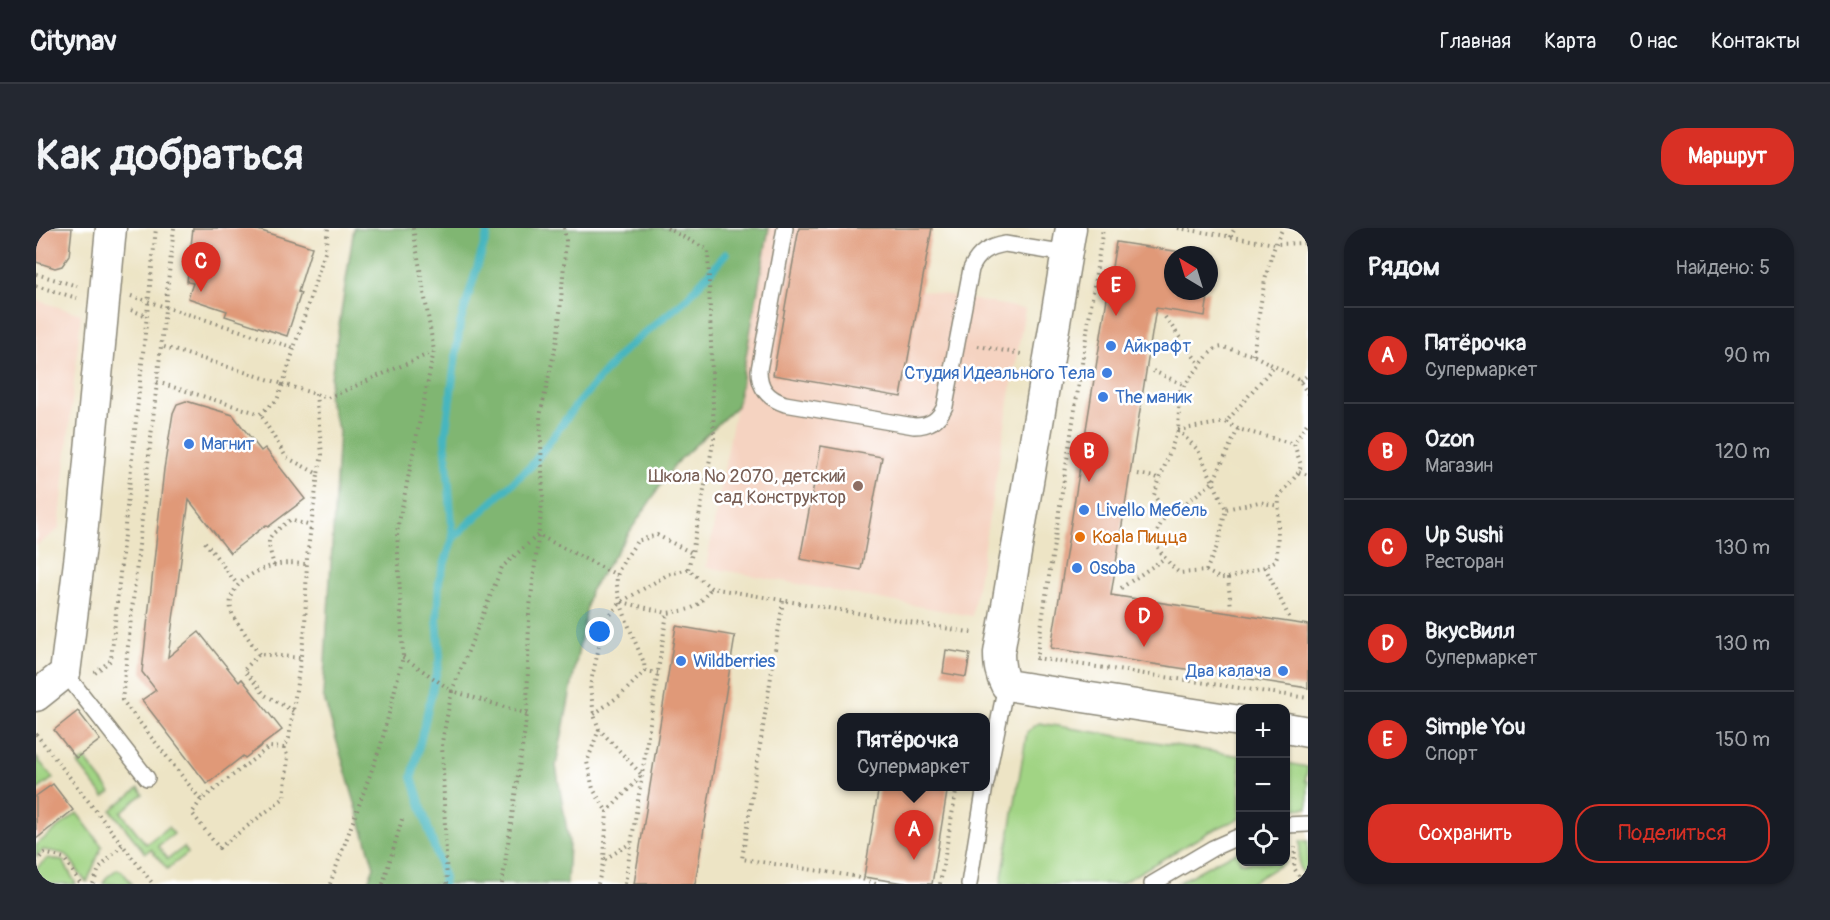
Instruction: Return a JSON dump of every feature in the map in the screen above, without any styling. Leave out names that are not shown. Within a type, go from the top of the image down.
[{"type":"street","points":[[36,696],[65,673],[81,546],[111,228]]},
{"type":"street","points":[[1069,241],[1001,637],[999,666],[1018,687],[1236,720]]},
{"type":"street","points":[[1290,729],[1308,732]]},
{"type":"lane","points":[[785,228],[759,369],[760,385],[770,397],[785,404],[914,426],[928,424],[939,416],[945,406],[971,269],[980,254],[1005,244],[1069,241]]},
{"type":"lane","points":[[65,673],[147,778]]},
{"type":"lane","points":[[990,772],[1018,687]]},
{"type":"lane","points":[[969,884],[985,791]]},
{"type":"lane","points":[[1152,884],[1213,848],[1236,838]]},
{"type":"path","points":[[111,660],[156,228]]},
{"type":"path","points":[[174,228],[122,700],[201,800]]},
{"type":"path","points":[[260,414],[277,400],[283,384],[325,252],[328,228]]},
{"type":"path","points":[[330,884],[381,745],[404,657],[397,532],[434,351],[412,228]]},
{"type":"path","points":[[502,884],[527,714],[529,615],[543,498],[540,416],[558,335],[566,241],[564,228]]},
{"type":"path","points":[[667,228],[708,250],[714,438],[688,568]]},
{"type":"path","points":[[1018,687],[1036,658],[1103,228]]},
{"type":"path","points":[[1178,228],[1275,244],[1308,243]]},
{"type":"path","points":[[1230,237],[1235,228]]},
{"type":"path","points":[[1253,355],[1262,297],[1275,244],[1283,228]]},
{"type":"path","points":[[36,274],[79,287],[105,291]]},
{"type":"path","points":[[165,307],[294,348]]},
{"type":"path","points":[[1166,316],[1200,365]]},
{"type":"path","points":[[957,342],[1048,359]]},
{"type":"path","points":[[161,346],[328,398],[434,351]]},
{"type":"path","points":[[1166,514],[1154,495],[1178,430],[1180,391],[1216,348],[1223,347],[1253,355],[1300,381],[1308,394]]},
{"type":"path","points":[[1226,422],[1274,366]]},
{"type":"path","points":[[1153,371],[1185,385]]},
{"type":"path","points":[[1300,381],[1308,375]]},
{"type":"path","points":[[157,382],[260,414],[286,457],[318,474]]},
{"type":"path","points":[[284,748],[289,738],[305,628],[307,564],[322,455],[316,394]]},
{"type":"path","points":[[1178,430],[1226,422],[1238,429],[1294,444]]},
{"type":"path","points":[[1294,444],[1308,422]]},
{"type":"path","points":[[1238,429],[1213,482],[1186,503],[1166,514],[1156,533],[1157,548],[1180,573],[1206,571],[1220,578],[1228,578],[1265,567],[1275,561],[1279,497],[1299,472],[1301,465],[1294,444]]},
{"type":"path","points":[[1178,430],[1198,450],[1226,509],[1218,544],[1206,571]]},
{"type":"path","points":[[1299,472],[1308,475]]},
{"type":"path","points":[[1138,474],[1159,478]]},
{"type":"path","points":[[1226,509],[1259,502],[1279,506]]},
{"type":"path","points":[[274,566],[268,541],[270,536],[290,520],[311,526]]},
{"type":"path","points":[[447,884],[442,742],[452,691],[502,567],[538,535]]},
{"type":"path","points":[[538,535],[617,575]]},
{"type":"path","points":[[645,671],[621,602],[617,575],[637,541],[657,535],[692,553]]},
{"type":"path","points":[[205,542],[237,584]]},
{"type":"path","points":[[1121,588],[1165,558]]},
{"type":"path","points":[[259,654],[230,609],[232,592],[245,578],[274,566],[286,563],[307,564]]},
{"type":"path","points":[[1265,567],[1289,617]]},
{"type":"path","points":[[688,568],[711,588],[1001,637]]},
{"type":"path","points":[[642,775],[599,729],[594,715],[590,686],[605,621],[621,602],[667,575],[688,568]]},
{"type":"path","points":[[1228,578],[1231,608]]},
{"type":"path","points":[[621,602],[667,613],[699,606],[711,588]]},
{"type":"path","points":[[783,601],[742,859],[853,876],[876,884]]},
{"type":"path","points":[[625,884],[667,613]]},
{"type":"path","points":[[259,654],[301,658]]},
{"type":"path","points":[[259,654],[244,670],[265,694],[293,711]]},
{"type":"path","points":[[404,657],[452,691],[527,714]]},
{"type":"path","points":[[1036,658],[1308,698]]},
{"type":"path","points":[[645,671],[658,673]]},
{"type":"path","points":[[594,715],[622,694],[645,671]]},
{"type":"path","points":[[598,884],[604,859],[607,812],[593,789],[587,762],[599,729]]},
{"type":"path","points":[[36,734],[153,884]]},
{"type":"path","points":[[269,747],[284,748],[288,757],[284,798],[219,848],[192,813],[201,800],[269,747]]},
{"type":"path","points":[[607,812],[642,775]]},
{"type":"path","points":[[940,884],[956,791]]},
{"type":"path","points":[[383,884],[404,816]]},
{"type":"path","points":[[1296,824],[1294,868],[1304,884]]},
{"type":"path","points":[[604,859],[631,843]]},
{"type":"path","points":[[93,884],[99,870],[122,845]]},
{"type":"path","points":[[36,862],[44,854],[64,858],[81,884]]},
{"type":"shaded area","name":"Школа № 2070, детский сад Конструктор","points":[[769,228],[932,228],[921,290],[1025,309],[972,616],[706,567]]},
{"type":"shaded area","points":[[36,300],[81,314],[59,529],[36,546]]},
{"type":"green space","points":[[354,228],[769,228],[737,406],[675,464],[590,591],[556,766],[569,842],[567,884],[367,884],[374,867],[323,695],[339,431],[328,398]]},
{"type":"green space","points":[[1039,723],[1236,755],[1236,820],[1209,832],[1120,884],[1001,884],[1027,732]]},
{"type":"green space","points":[[36,757],[53,778],[36,791]]},
{"type":"green space","points":[[85,759],[111,792],[104,797],[78,764]]},
{"type":"green space","points":[[1290,764],[1308,767],[1305,781],[1308,781],[1308,808],[1290,809]]},
{"type":"green space","points":[[139,788],[143,794],[121,812],[146,844],[168,827],[174,834],[158,846],[168,859],[184,847],[188,853],[167,869],[151,849],[145,853],[111,810]]},
{"type":"green space","points":[[77,813],[102,846],[87,882],[64,854],[43,850],[36,857],[36,845]]},
{"type":"green space","points":[[1300,841],[1308,841],[1308,881],[1299,867]]},
{"type":"green space","points":[[1236,853],[1236,866],[1278,866],[1249,884],[1176,884]]},
{"type":"green space","points":[[48,858],[63,861],[76,884],[36,884],[36,868]]},
{"type":"green space","points":[[117,869],[122,871],[132,884],[103,884],[106,878]]},
{"type":"building","points":[[36,228],[72,228],[69,256],[62,266],[55,268],[36,262]]},
{"type":"building","points":[[193,228],[252,228],[312,247],[298,292],[301,293],[287,336],[225,316],[227,311],[188,298],[193,283],[187,282]]},
{"type":"building","points":[[799,228],[932,228],[901,397],[773,375]]},
{"type":"building","points":[[1116,242],[1164,249],[1164,300],[1208,300],[1205,316],[1156,308],[1111,595],[1308,625],[1308,688],[1051,648]]},
{"type":"building","points":[[186,401],[233,415],[261,451],[265,448],[305,499],[230,553],[189,500],[168,657],[199,632],[239,682],[242,679],[282,730],[207,784],[142,700],[156,690],[142,672],[164,469],[173,413],[177,404]]},
{"type":"building","points":[[821,446],[882,457],[861,570],[800,559]]},
{"type":"building","points":[[676,626],[735,636],[695,884],[634,884]]},
{"type":"building","points":[[946,650],[970,654],[966,677],[943,673]]},
{"type":"building","points":[[78,711],[100,740],[76,758],[54,730]]},
{"type":"building","points":[[53,784],[73,810],[36,839],[36,796]]},
{"type":"building","points":[[878,791],[947,791],[932,884],[911,884],[864,877]]},
{"type":"waterway","points":[[443,884],[444,878],[412,777],[440,657],[437,619],[439,580],[453,538],[445,437],[460,324],[489,228]]},
{"type":"waterway","points":[[453,538],[532,465],[577,404],[623,351],[685,300],[726,254]]},
{"type":"place","name":"Up Sushi","points":[[201,292]]},
{"type":"place","name":"Simple You","points":[[1116,316]]},
{"type":"place","name":"Айкрафт","points":[[1111,346]]},
{"type":"place","name":"Студия Идеального Тела","points":[[1107,373]]},
{"type":"place","name":"The маник","points":[[1103,397]]},
{"type":"place","name":"Магнит","points":[[189,444]]},
{"type":"place","name":"Ozon","points":[[1089,482]]},
{"type":"place","name":"Школа № 2070, детский сад Конструктор","points":[[858,486]]},
{"type":"place","name":"Livello Мебель","points":[[1084,510]]},
{"type":"place","name":"Koala Пицца","points":[[1080,537]]},
{"type":"place","name":"Osoba","points":[[1077,568]]},
{"type":"place","name":"ВкусВилл","points":[[1144,647]]},
{"type":"place","name":"Wildberries","points":[[681,661]]},
{"type":"place","name":"Два калача","points":[[1283,671]]},
{"type":"place","name":"Пятёрочка","points":[[914,860]]}]
